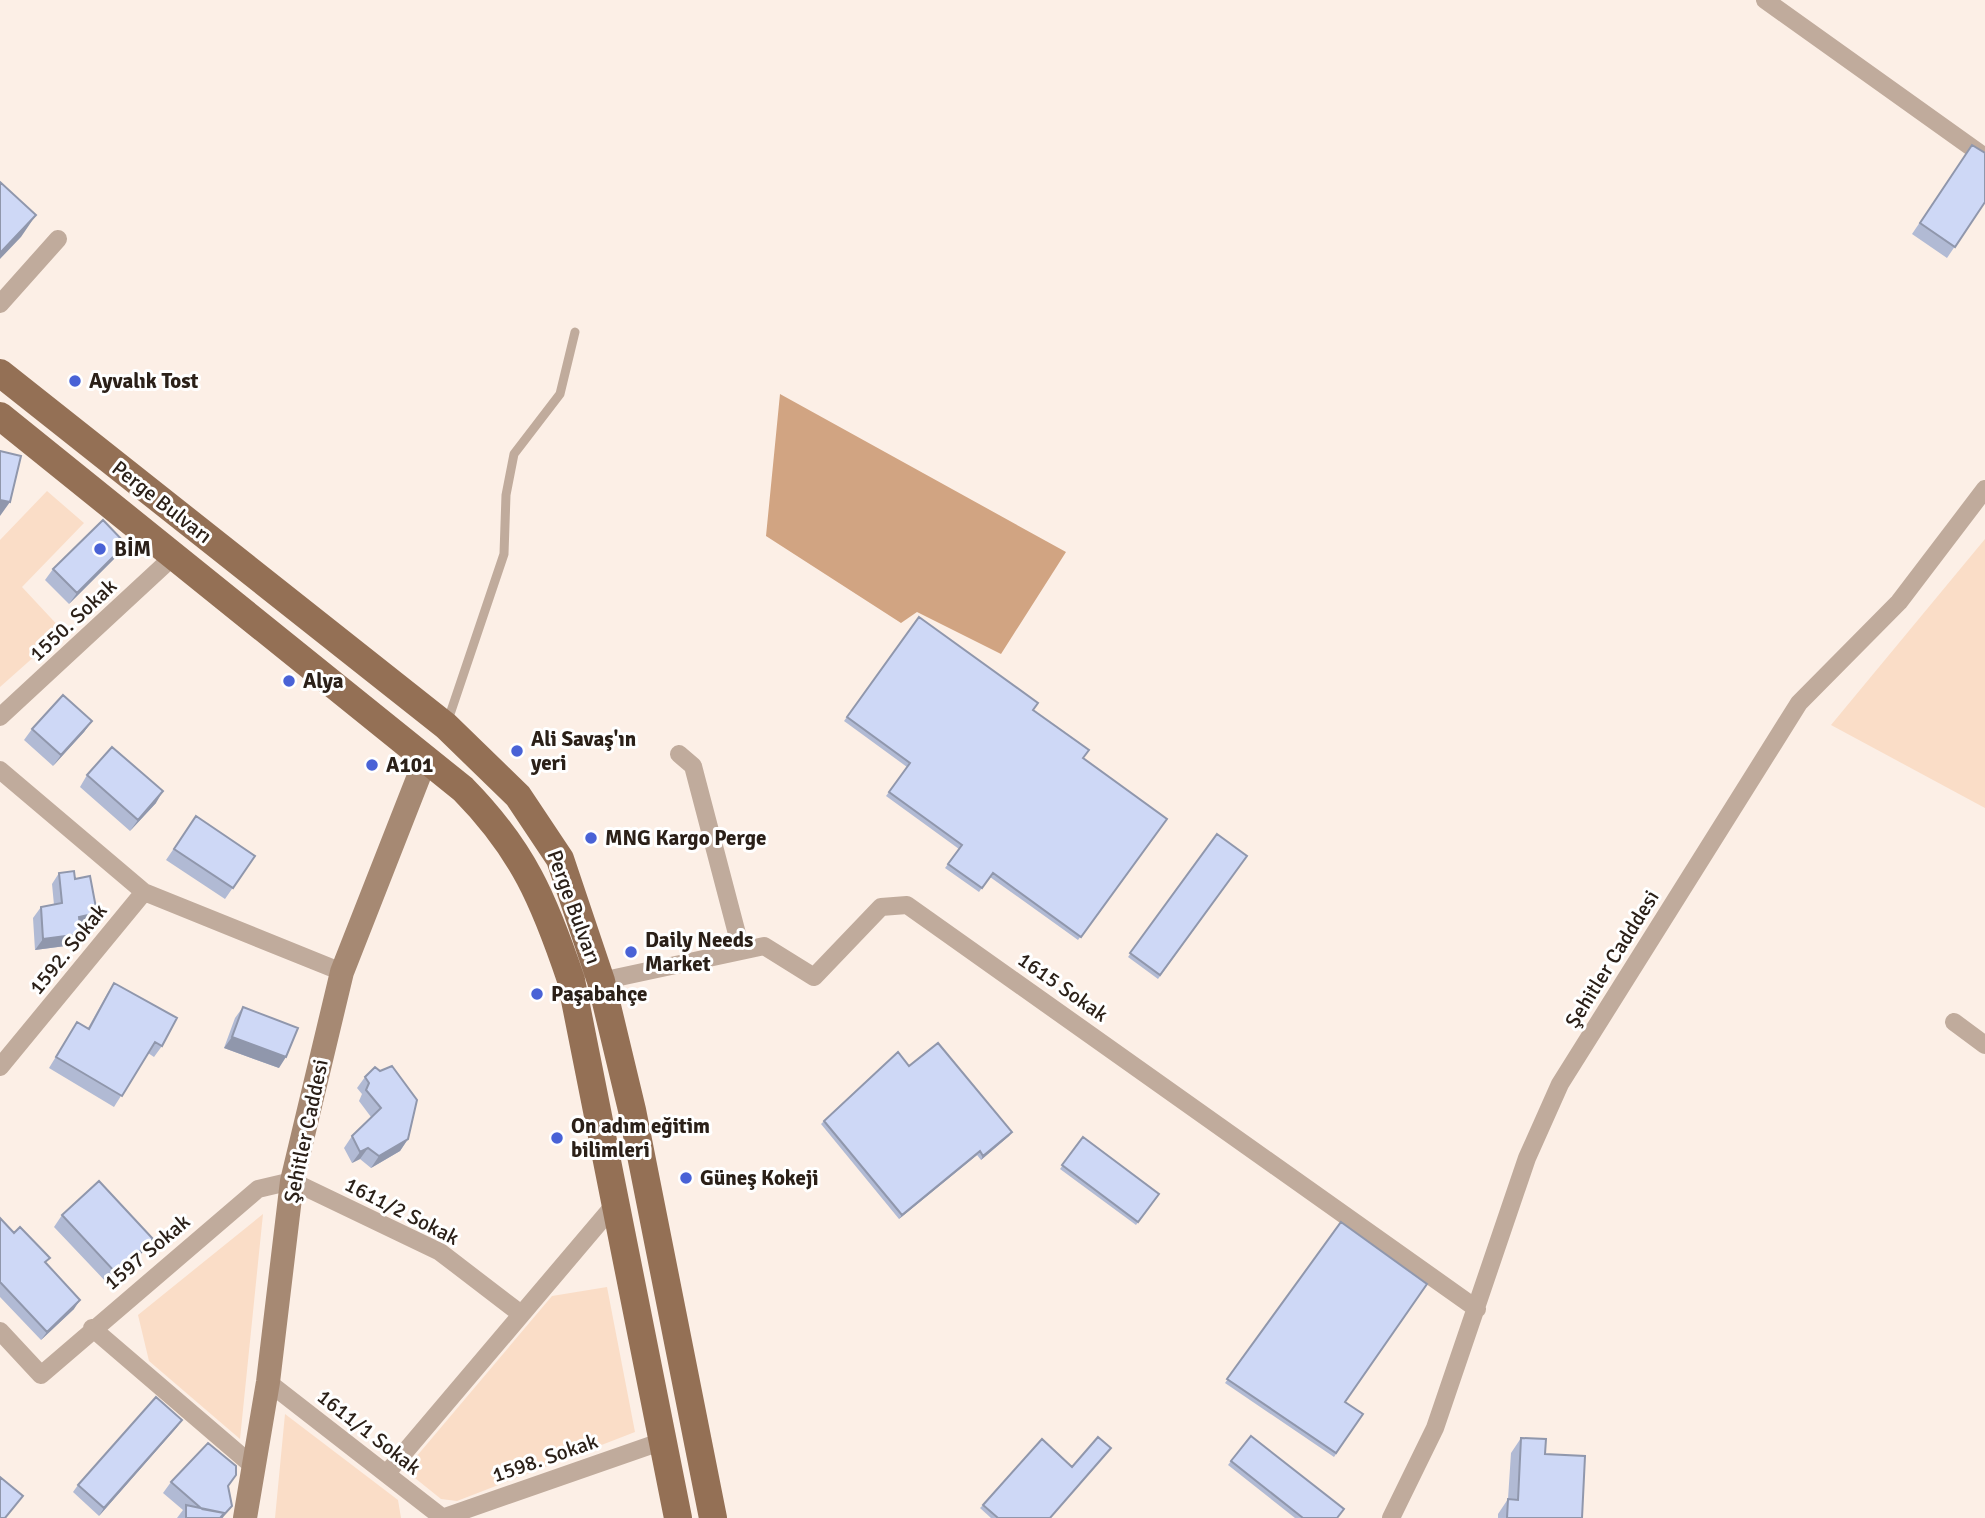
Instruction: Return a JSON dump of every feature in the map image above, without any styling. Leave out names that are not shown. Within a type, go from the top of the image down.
[{"type":"main road","name":"Perge Bulvarı","points":[[0,373],[446,726],[518,796],[560,859],[601,981],[632,1110],[713,1518]]},
{"type":"main road","name":"Perge Bulvarı","points":[[0,416],[463,789],[494,821],[526,866],[547,909],[571,980],[678,1518]]},
{"type":"street","points":[[1765,0],[1985,157]]},
{"type":"street","points":[[0,304],[58,239]]},
{"type":"street","name":"Şehitler Cadddesi","points":[[1391,1518],[1436,1428],[1527,1158],[1560,1084],[1800,703],[1899,602],[1985,489]]},
{"type":"street","name":"1550. Sokak","points":[[0,717],[175,555]]},
{"type":"street","points":[[678,754],[693,766],[741,949]]},
{"type":"street","name":"Şehitler Caddesi","points":[[245,1518],[268,1382],[292,1181],[342,972],[426,758]]},
{"type":"street","points":[[0,770],[144,892],[342,972]]},
{"type":"street","name":"1592. Sokak","points":[[0,1067],[144,892]]},
{"type":"street","name":"1615 Sokak","points":[[601,981],[764,946],[814,977],[881,907],[907,905],[1477,1309]]},
{"type":"street","points":[[1954,1022],[1985,1045]]},
{"type":"street","name":"1611/2 Sokak","points":[[292,1181],[440,1252],[521,1314]]},
{"type":"street","name":"1597 Sokak","points":[[0,1331],[41,1375],[92,1328],[258,1189],[292,1181]]},
{"type":"street","points":[[387,1473],[615,1204]]},
{"type":"street","points":[[92,1328],[254,1467]]},
{"type":"street","name":"1611/1 Sokak","points":[[268,1382],[442,1518]]},
{"type":"street","name":"1598. Sokak","points":[[442,1518],[663,1441]]},
{"type":"lane","points":[[446,726],[504,554],[506,495],[514,454],[560,394],[575,332]]},
{"type":"shaded area","points":[[780,394],[1066,552],[1001,654],[917,612],[901,623],[766,536]]},
{"type":"shaded area","points":[[47,491],[84,523],[22,587],[63,631],[0,687],[0,540]]},
{"type":"shaded area","points":[[1985,539],[1985,808],[1831,725]]},
{"type":"shaded area","points":[[263,1214],[240,1439],[149,1361],[138,1315]]},
{"type":"shaded area","points":[[607,1287],[635,1432],[457,1501],[441,1499],[405,1470],[552,1296]]},
{"type":"shaded area","points":[[285,1414],[398,1500],[401,1518],[275,1518]]},
{"type":"building","points":[[1972,145],[1985,153],[1985,202],[1955,247],[1920,223]]},
{"type":"building","points":[[0,182],[36,215],[0,253]]},
{"type":"building","points":[[0,451],[21,456],[10,502],[0,500]]},
{"type":"building","points":[[103,520],[126,544],[77,593],[53,569]]},
{"type":"building","points":[[919,617],[1038,703],[1033,710],[1089,750],[1083,758],[1167,819],[1081,937],[993,873],[982,888],[948,864],[962,845],[889,792],[910,763],[847,717]]},
{"type":"building","points":[[63,695],[92,721],[61,755],[32,729]]},
{"type":"building","points":[[112,747],[163,791],[138,820],[87,775]]},
{"type":"building","points":[[196,816],[255,856],[233,888],[174,849]]},
{"type":"building","points":[[1217,834],[1247,856],[1160,975],[1130,953]]},
{"type":"building","points":[[74,871],[75,879],[90,876],[97,913],[79,917],[81,934],[43,939],[41,907],[62,903],[59,873]]},
{"type":"building","points":[[114,983],[177,1018],[162,1046],[155,1042],[122,1096],[56,1057],[77,1022],[89,1029]]},
{"type":"building","points":[[243,1007],[298,1028],[286,1057],[232,1037]]},
{"type":"building","points":[[938,1043],[1012,1132],[983,1156],[980,1151],[902,1215],[824,1121],[898,1052],[909,1066]]},
{"type":"building","points":[[392,1066],[417,1100],[408,1139],[379,1156],[368,1148],[360,1152],[352,1136],[381,1108],[366,1090],[369,1083],[365,1077],[375,1067],[380,1071]]},
{"type":"building","points":[[1083,1137],[1159,1194],[1138,1222],[1062,1165]]},
{"type":"building","points":[[99,1181],[153,1239],[116,1273],[62,1215]]},
{"type":"building","points":[[0,1218],[14,1233],[20,1227],[50,1258],[45,1262],[80,1300],[47,1332],[0,1282]]},
{"type":"building","points":[[1341,1222],[1427,1284],[1345,1402],[1363,1414],[1336,1453],[1227,1379]]},
{"type":"building","points":[[156,1397],[182,1420],[104,1508],[78,1485]]},
{"type":"building","points":[[1251,1436],[1344,1509],[1337,1518],[1303,1518],[1231,1461]]},
{"type":"building","points":[[1098,1437],[1111,1448],[1050,1518],[998,1518],[983,1505],[1042,1439],[1072,1467]]},
{"type":"building","points":[[1521,1438],[1546,1439],[1545,1454],[1585,1456],[1582,1518],[1507,1518],[1508,1499],[1518,1500]]},
{"type":"building","points":[[208,1443],[236,1466],[236,1475],[228,1486],[232,1506],[221,1518],[224,1513],[202,1509],[171,1482]]},
{"type":"building","points":[[0,1477],[23,1496],[5,1518],[0,1518]]},
{"type":"building","points":[[186,1505],[224,1513],[220,1518],[186,1518]]},
{"type":"place","name":"Ayvalık Tost","points":[[75,381]]},
{"type":"place","name":"BİM","points":[[100,549]]},
{"type":"place","name":"Alya","points":[[289,681]]},
{"type":"place","name":"Ali Savaş'ın yeri","points":[[517,751]]},
{"type":"place","name":"A101","points":[[372,765]]},
{"type":"place","name":"MNG Kargo Perge","points":[[591,838]]},
{"type":"place","name":"Daily Needs Market","points":[[631,952]]},
{"type":"place","name":"Paşabahçe","points":[[537,994]]},
{"type":"place","name":"On adım eğitim bilimleri","points":[[557,1138]]},
{"type":"place","name":"Güneş Kokeji","points":[[686,1178]]}]
